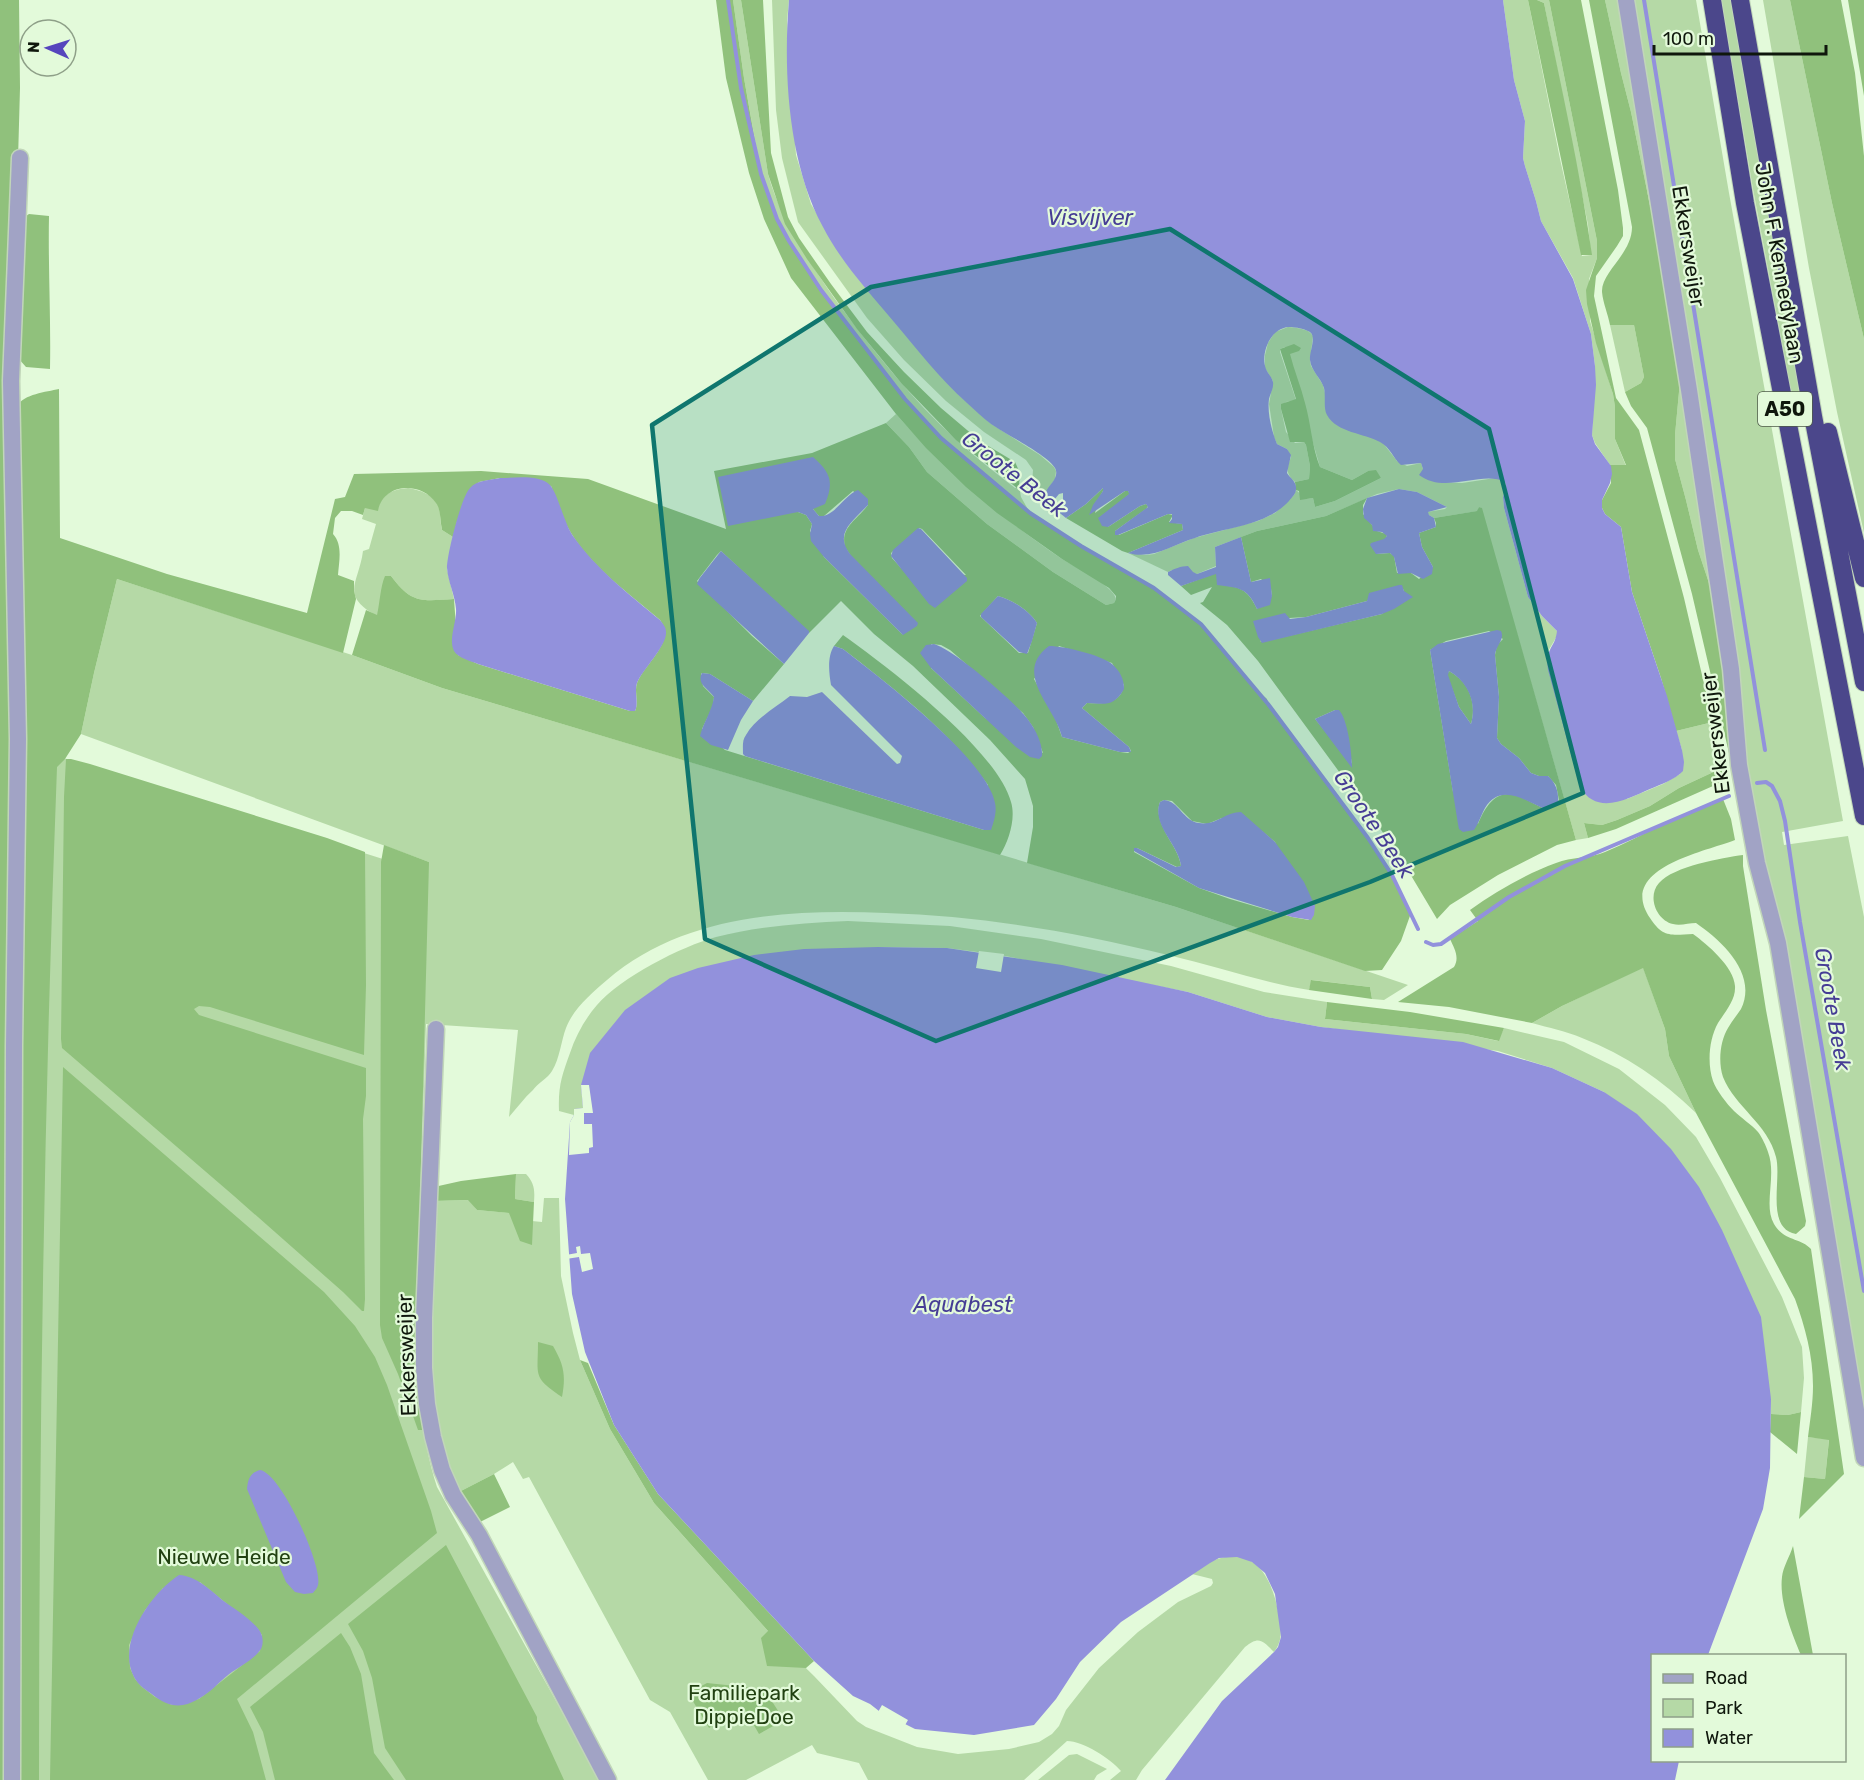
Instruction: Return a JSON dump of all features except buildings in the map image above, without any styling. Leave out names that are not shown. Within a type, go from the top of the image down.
[{"type":"highway","name":"John F. Kennedylaan","points":[[1712,0],[1745,203],[1864,816]]},
{"type":"highway","name":"John F. Kennedylaan","points":[[1740,0],[1785,261],[1864,682]]},
{"type":"highway","points":[[1785,261],[1864,579]]},
{"type":"street","name":"Ekkersweijer","points":[[1626,0],[1731,669],[1739,765],[1757,863],[1778,943],[1864,1458]]},
{"type":"street","points":[[12,1780],[14,1046],[18,739],[11,381],[20,158]]},
{"type":"street","name":"Ekkersweijer","points":[[436,1029],[424,1318],[426,1386],[433,1437],[442,1470],[453,1495],[479,1535],[608,1780]]},
{"type":"highlighted area","points":[[1170,229],[1489,429],[1583,793],[1370,882],[936,1041],[705,939],[652,425],[871,287]]},
{"type":"green space","points":[[0,0],[19,0],[18,78],[20,78],[20,88],[7,557],[10,747],[6,1084],[4,1780],[0,1780]]},
{"type":"green space","points":[[716,0],[733,0],[761,175],[777,219],[798,256],[875,361],[905,399],[941,438],[1035,517],[1154,588],[1180,607],[1201,624],[1227,653],[1267,699],[1268,704],[1368,838],[1392,875],[1411,913],[1401,941],[1382,970],[1365,971],[1176,907],[1027,863],[1033,827],[1033,806],[1025,779],[990,740],[841,601],[809,633],[721,551],[697,581],[752,636],[784,664],[753,701],[710,674],[702,673],[703,686],[714,697],[713,706],[702,729],[725,750],[984,830],[988,785],[973,765],[939,729],[843,649],[834,646],[843,635],[939,711],[985,758],[1002,781],[1011,802],[1013,815],[1009,836],[1000,855],[442,688],[352,655],[366,610],[377,615],[383,581],[385,576],[391,576],[405,592],[418,599],[454,599],[458,655],[478,664],[635,711],[637,683],[662,644],[664,628],[660,620],[589,558],[571,533],[551,486],[500,478],[479,482],[457,522],[453,537],[442,530],[440,512],[436,503],[421,491],[412,488],[395,490],[387,495],[378,511],[365,508],[363,515],[352,511],[341,511],[335,518],[333,534],[339,548],[338,575],[354,581],[356,599],[343,653],[117,579],[81,734],[57,767],[43,1273],[39,1780],[16,1780],[17,406],[20,402],[36,394],[59,389],[60,538],[167,574],[307,613],[335,499],[345,497],[354,474],[481,471],[588,479],[726,529],[714,471],[812,453],[886,423],[909,447],[927,472],[987,524],[1053,572],[1106,605],[1114,603],[1116,599],[1109,588],[1062,559],[997,513],[926,448],[896,414],[791,278],[764,219],[749,173],[726,78]],"holes":[[[853,491],[868,505],[847,529],[845,547],[903,635],[824,557],[810,531],[812,524],[806,515],[798,512],[813,509],[819,516],[824,516]],[[919,528],[966,575],[901,568],[892,558],[891,553]],[[998,596],[1020,606],[1037,623],[1028,653],[1019,653],[980,616]],[[931,644],[941,645],[950,650],[1023,713],[1033,727],[1043,753],[985,718],[931,668]],[[1059,646],[1112,663],[1124,685],[1119,696],[1110,702],[1087,703],[1082,708],[1131,751],[1120,752],[1062,737],[1056,720],[1034,679]],[[1172,801],[1192,821],[1207,824],[1222,818],[1262,831],[1275,842],[1309,920],[1230,899],[1199,888],[1134,852],[1134,848],[1137,848],[1177,867],[1181,866],[1163,827],[1159,810],[1160,802]]]},
{"type":"green space","points":[[733,0],[741,0],[768,174],[780,207],[796,239],[835,299],[893,373],[924,408],[965,447],[1015,488],[1019,486],[1021,497],[1030,513],[925,423],[821,290],[789,241],[777,219],[761,174]]},
{"type":"green space","points":[[741,0],[763,0],[771,153],[788,217],[799,238],[867,332],[904,372],[980,441],[1015,462],[1020,473],[1017,488],[956,440],[902,384],[857,329],[785,224],[768,174]]},
{"type":"green space","points":[[772,0],[789,0],[787,21],[796,155],[811,204],[847,264],[924,357],[960,396],[990,423],[1040,455],[1054,467],[1055,479],[1046,492],[1045,502],[1034,493],[1033,470],[1026,460],[984,432],[946,401],[904,360],[867,318],[798,222],[782,158],[776,110]]},
{"type":"green space","points":[[1503,0],[1528,0],[1582,256],[1591,255],[1588,225],[1544,3],[1537,0],[1549,0],[1597,241],[1597,258],[1589,279],[1590,321],[1613,394],[1615,439],[1626,466],[1610,465],[1592,435],[1595,366],[1591,334],[1573,278],[1541,221],[1525,166],[1523,158],[1525,121],[1514,80]]},
{"type":"green space","points":[[1528,0],[1544,3],[1576,160],[1592,255],[1581,255]]},
{"type":"green space","points":[[1549,0],[1581,0],[1618,190],[1623,228],[1623,236],[1596,276],[1594,296],[1616,398],[1639,430],[1684,598],[1713,722],[1676,731],[1632,592],[1621,527],[1605,514],[1602,508],[1602,500],[1611,483],[1610,465],[1626,465],[1615,439],[1613,394],[1596,343],[1587,304],[1586,290],[1597,258],[1597,241]]},
{"type":"green space","points":[[1589,0],[1605,0],[1655,230],[1680,381],[1675,459],[1698,550],[1711,589],[1724,664],[1725,705],[1732,766],[1692,594],[1647,428],[1631,406],[1625,392],[1641,383],[1644,377],[1634,325],[1610,325],[1602,292],[1606,277],[1627,246],[1632,227]]},
{"type":"green space","points":[[1605,0],[1621,0],[1655,230],[1631,112]]},
{"type":"green space","points":[[1632,0],[1696,0],[1843,821],[1782,832],[1784,845],[1848,836],[1864,917],[1864,1427],[1777,904],[1766,879],[1748,790]]},
{"type":"green space","points":[[1721,0],[1733,0],[1800,382],[1801,424],[1790,386]]},
{"type":"green space","points":[[1763,0],[1790,0],[1832,203],[1864,339],[1864,533],[1837,412],[1809,268]]},
{"type":"green space","points":[[1790,0],[1841,0],[1855,73],[1864,156],[1864,339],[1832,203]]},
{"type":"green space","points":[[1848,0],[1864,0],[1864,96]]},
{"type":"green space","points":[[29,214],[49,216],[50,369],[26,367],[18,358],[22,326],[26,216]]},
{"type":"green space","points":[[1610,325],[1634,325],[1644,377],[1641,383],[1625,392]]},
{"type":"green space","points":[[1288,327],[1305,330],[1313,336],[1310,361],[1323,385],[1326,412],[1383,443],[1397,461],[1407,466],[1421,463],[1423,469],[1438,482],[1462,483],[1495,478],[1505,481],[1504,508],[1528,597],[1557,631],[1557,636],[1547,653],[1627,799],[1680,774],[1682,750],[1676,731],[1713,722],[1722,768],[1679,788],[1650,806],[1617,820],[1602,825],[1584,823],[1588,838],[1576,840],[1479,507],[1478,511],[1434,518],[1427,512],[1447,507],[1417,492],[1399,489],[1377,494],[1326,516],[1257,531],[1215,547],[1216,566],[1197,574],[1172,570],[1168,572],[1128,553],[1154,554],[1194,538],[1258,521],[1275,513],[1294,495],[1296,490],[1306,499],[1313,498],[1315,507],[1335,501],[1381,478],[1368,471],[1352,480],[1320,467],[1285,347],[1280,349],[1280,352],[1296,400],[1286,402],[1281,409],[1286,432],[1295,443],[1304,442],[1310,466],[1309,479],[1295,482],[1288,473],[1291,457],[1287,449],[1277,444],[1274,437],[1269,404],[1273,381],[1265,368],[1265,355],[1268,343],[1275,332]]},
{"type":"green space","points":[[1294,344],[1301,348],[1290,354],[1305,403],[1320,467],[1352,480],[1368,471],[1376,470],[1381,478],[1335,501],[1315,507],[1313,498],[1300,500],[1299,491],[1296,490],[1295,482],[1309,479],[1310,466],[1304,442],[1290,442],[1281,409],[1281,404],[1296,399],[1280,349]]},
{"type":"green space","points":[[1680,381],[1711,589],[1698,550],[1675,459]]},
{"type":"green space","points":[[896,414],[934,455],[996,510],[1039,543],[1108,588],[1116,599],[1114,603],[1106,605],[1053,572],[987,524],[927,472],[909,447],[886,423]]},
{"type":"green space","points":[[408,488],[425,493],[436,501],[440,510],[442,530],[453,537],[447,569],[454,599],[418,599],[405,592],[391,576],[377,616],[365,608],[355,595],[354,588],[363,551],[369,549],[376,524],[362,519],[365,508],[379,505],[391,492]]},
{"type":"green space","points":[[1103,488],[1095,513],[1125,491],[1130,494],[1121,501],[1108,527],[1140,506],[1146,504],[1148,506],[1115,531],[1119,535],[1168,514],[1173,515],[1169,522],[1182,524],[1183,530],[1128,553],[1066,518]]},
{"type":"green space","points":[[1367,498],[1363,505],[1363,514],[1377,531],[1387,536],[1376,554],[1390,553],[1394,556],[1397,573],[1411,573],[1419,579],[1433,567],[1422,547],[1419,533],[1436,527],[1434,518],[1477,511],[1479,507],[1482,508],[1576,840],[1557,845],[1498,875],[1450,905],[1437,919],[1400,857],[1258,661],[1227,625],[1200,603],[1212,587],[1191,595],[1181,586],[1216,573],[1228,586],[1246,593],[1257,609],[1272,596],[1271,589],[1261,579],[1251,582],[1241,537],[1257,531],[1326,516]],"holes":[[[1403,589],[1404,591],[1382,614],[1260,641],[1289,618],[1306,617]],[[1489,631],[1503,639],[1497,645],[1495,655],[1499,697],[1497,738],[1519,758],[1531,773],[1548,776],[1556,785],[1559,800],[1545,809],[1515,795],[1502,795],[1491,802],[1478,824],[1453,792],[1430,650],[1446,641]],[[1335,710],[1345,724],[1352,764],[1315,719]]]},
{"type":"green space","name":"Nieuwe Heide","points":[[117,579],[352,655],[442,688],[1176,907],[1408,985],[1384,1000],[1372,999],[1370,987],[1312,980],[1309,990],[1099,939],[1028,926],[922,915],[813,912],[740,920],[704,929],[669,941],[637,958],[607,980],[573,1014],[564,1033],[555,1066],[509,1117],[518,1030],[426,1024],[417,1361],[423,1425],[429,1456],[437,1487],[600,1780],[0,1780],[0,740],[424,872],[429,862],[81,734]]},
{"type":"green space","points":[[1449,671],[1462,681],[1470,693],[1473,708],[1471,724],[1459,707],[1447,675]]},
{"type":"green space","points":[[66,759],[90,764],[365,852],[364,1055],[210,1007],[199,1006],[194,1009],[199,1015],[366,1068],[363,1119],[364,1311],[62,1048]]},
{"type":"green space","points":[[1722,768],[1722,782],[1616,829],[1588,838],[1584,823],[1602,825],[1617,820],[1650,806],[1679,788]]},
{"type":"green space","points":[[1723,799],[1731,819],[1735,840],[1669,865],[1654,875],[1645,886],[1643,901],[1650,918],[1659,929],[1673,935],[1693,934],[1712,950],[1730,971],[1735,991],[1732,1001],[1718,1023],[1711,1044],[1710,1059],[1713,1081],[1728,1105],[1758,1132],[1765,1144],[1770,1161],[1770,1208],[1774,1224],[1783,1234],[1811,1249],[1844,1474],[1799,1519],[1804,1477],[1825,1479],[1829,1440],[1808,1437],[1813,1386],[1812,1363],[1805,1331],[1795,1299],[1696,1113],[1669,1056],[1665,1029],[1643,968],[1562,1006],[1532,1023],[1449,1007],[1398,1002],[1454,967],[1455,949],[1450,939],[1478,921],[1470,910],[1490,896],[1545,867],[1605,852],[1693,810]]},
{"type":"green space","points":[[384,845],[429,862],[416,1353],[423,1430],[418,1430],[382,1338],[380,1325],[381,862]]},
{"type":"green space","points":[[1743,855],[1766,1010],[1806,1221],[1805,1226],[1796,1234],[1786,1230],[1778,1213],[1777,1167],[1772,1145],[1759,1125],[1728,1088],[1721,1071],[1720,1058],[1723,1039],[1741,1009],[1745,996],[1745,983],[1741,971],[1726,949],[1706,930],[1696,923],[1679,925],[1667,922],[1658,913],[1654,901],[1655,888],[1666,877],[1687,867]]},
{"type":"green space","points":[[848,921],[950,926],[1041,939],[1171,966],[1264,992],[1327,1002],[1325,1019],[1466,1034],[1498,1041],[1504,1028],[1564,1042],[1619,1069],[1665,1105],[1696,1137],[1720,1178],[1782,1297],[1802,1347],[1804,1378],[1801,1412],[1788,1415],[1771,1414],[1771,1399],[1604,1092],[1552,1068],[1498,1051],[1321,1027],[1267,1017],[1188,992],[1000,955],[947,948],[878,947],[581,1085],[583,1108],[574,1115],[559,1111],[559,1094],[563,1074],[572,1046],[581,1028],[607,995],[636,974],[669,955],[716,937],[781,926]]},
{"type":"green space","points":[[1643,967],[1665,1029],[1669,1056],[1696,1113],[1657,1079],[1614,1052],[1564,1031],[1532,1023]]},
{"type":"green space","points":[[1311,980],[1370,987],[1372,999],[1309,990]]},
{"type":"green space","points":[[1327,1002],[1410,1012],[1504,1028],[1499,1041],[1466,1034],[1325,1019]]},
{"type":"green space","points":[[63,1067],[324,1292],[355,1326],[375,1357],[387,1385],[437,1533],[237,1699],[253,1732],[266,1780],[50,1780]],"holes":[[[200,1582],[257,1628],[262,1635],[260,1651],[199,1699],[172,1705],[155,1697],[142,1687],[130,1668],[129,1645],[145,1610],[163,1588]]]},
{"type":"green space","points":[[516,1174],[526,1174],[531,1180],[534,1202],[515,1199]]},
{"type":"green space","points":[[516,1174],[515,1199],[534,1202],[532,1245],[520,1241],[509,1213],[477,1210],[468,1200],[433,1201],[434,1187]]},
{"type":"green space","name":"Familiepark DippieDoe","points":[[544,1198],[559,1198],[561,1276],[580,1360],[610,1429],[654,1503],[768,1631],[857,1721],[866,1727],[917,1747],[958,1754],[1009,1749],[1039,1742],[1052,1734],[1059,1726],[1066,1710],[1099,1668],[1138,1632],[1178,1602],[1211,1586],[1212,1579],[1192,1574],[1210,1562],[1221,1558],[1234,1556],[1246,1559],[1263,1572],[1277,1604],[1281,1635],[1277,1648],[1274,1652],[1260,1641],[1254,1641],[1245,1647],[1136,1780],[1110,1780],[1121,1771],[1116,1766],[1088,1747],[1067,1741],[1024,1780],[868,1780],[859,1763],[817,1753],[812,1745],[746,1780],[708,1780],[670,1712],[650,1700],[529,1477],[523,1479],[513,1462],[457,1493],[443,1463],[430,1375],[433,1201],[469,1200],[477,1210],[510,1213],[512,1219],[542,1222]]},
{"type":"green space","points":[[538,1342],[553,1346],[560,1359],[564,1376],[562,1397],[541,1380],[538,1369]]},
{"type":"green space","points":[[580,1360],[588,1363],[614,1425],[658,1494],[814,1661],[806,1668],[767,1666],[761,1638],[768,1631],[654,1503],[610,1429]]},
{"type":"green space","points":[[1801,1412],[1797,1454],[1770,1432],[1771,1414],[1788,1415]]},
{"type":"green space","points":[[1808,1437],[1829,1439],[1825,1479],[1804,1477]]},
{"type":"green space","points":[[494,1474],[510,1507],[474,1525],[457,1493]]},
{"type":"green space","points":[[446,1545],[537,1717],[564,1780],[406,1780],[385,1748],[372,1678],[363,1651],[348,1624]]},
{"type":"green space","points":[[1793,1546],[1813,1654],[1801,1654],[1790,1627],[1782,1596],[1784,1569]]},
{"type":"green space","points":[[341,1633],[350,1647],[361,1674],[374,1753],[394,1780],[275,1780],[263,1732],[250,1707]]},
{"type":"green space","name":"Familiepark DippieDoe","points":[[707,1683],[764,1689],[784,1720],[759,1734],[744,1708],[709,1728],[688,1693]]},
{"type":"green space","points":[[1077,1754],[1107,1769],[1097,1775],[1094,1780],[1038,1780],[1069,1755]]},
{"type":"water","name":"Visvijver","points":[[789,0],[1503,0],[1514,80],[1525,121],[1523,158],[1525,166],[1541,221],[1573,279],[1591,334],[1596,385],[1592,435],[1595,444],[1611,466],[1612,474],[1602,500],[1602,508],[1605,514],[1621,527],[1632,592],[1667,696],[1682,750],[1683,771],[1668,782],[1613,803],[1595,801],[1587,796],[1580,787],[1548,670],[1549,652],[1557,631],[1528,597],[1504,508],[1505,482],[1496,479],[1452,483],[1429,481],[1419,475],[1423,469],[1421,463],[1401,465],[1380,442],[1337,426],[1327,415],[1324,388],[1312,368],[1310,354],[1313,342],[1311,333],[1307,330],[1282,328],[1268,343],[1264,356],[1266,369],[1273,382],[1269,399],[1269,416],[1277,444],[1287,449],[1291,455],[1287,473],[1296,487],[1294,495],[1279,510],[1245,525],[1207,534],[1162,551],[1137,555],[1128,553],[1183,530],[1182,524],[1169,523],[1172,514],[1168,514],[1115,535],[1115,531],[1148,507],[1146,504],[1140,506],[1108,527],[1102,526],[1098,518],[1129,494],[1128,491],[1089,515],[1103,488],[1066,518],[1056,510],[1063,500],[1063,493],[1059,494],[1050,505],[1045,501],[1046,492],[1056,475],[1051,463],[991,424],[947,384],[856,276],[823,227],[811,202],[795,146],[788,86]]},
{"type":"water","points":[[813,457],[824,468],[830,484],[825,504],[813,509],[819,516],[824,516],[834,510],[858,490],[868,499],[868,505],[846,529],[844,541],[851,555],[918,623],[903,635],[824,557],[811,541],[812,524],[806,515],[798,512],[728,526],[718,477]]},
{"type":"water","points":[[500,478],[533,478],[550,485],[573,536],[582,548],[602,570],[664,626],[666,632],[663,644],[637,683],[635,711],[478,664],[454,651],[452,641],[456,609],[447,568],[455,527],[466,493],[470,488],[480,482]]},
{"type":"water","points":[[1399,489],[1417,492],[1447,507],[1428,512],[1434,518],[1436,527],[1419,533],[1422,547],[1433,567],[1432,574],[1423,579],[1411,573],[1398,574],[1394,557],[1390,553],[1376,554],[1370,545],[1387,536],[1382,532],[1373,531],[1372,525],[1364,518],[1363,509],[1367,498]]},
{"type":"water","points":[[918,528],[967,578],[967,581],[935,608],[929,604],[891,556],[893,550]]},
{"type":"water","points":[[1241,537],[1251,582],[1270,578],[1272,596],[1270,605],[1257,609],[1250,596],[1242,590],[1217,585],[1216,574],[1181,586],[1168,575],[1168,572],[1188,566],[1197,574],[1216,567],[1215,547]]},
{"type":"water","points":[[721,551],[809,631],[784,664],[697,584]]},
{"type":"water","points":[[1402,585],[1404,591],[1413,597],[1382,614],[1262,643],[1253,621],[1285,613],[1290,619],[1306,617],[1367,601],[1369,593]]},
{"type":"water","points":[[998,596],[1020,606],[1037,623],[1027,654],[1019,652],[981,617],[981,614]]},
{"type":"water","points":[[1501,631],[1502,637],[1495,655],[1499,697],[1497,738],[1519,758],[1531,773],[1548,776],[1554,782],[1558,805],[1545,809],[1514,796],[1498,796],[1491,800],[1485,808],[1474,830],[1463,832],[1459,829],[1430,650],[1438,644]],"holes":[[[1449,671],[1466,687],[1472,700],[1471,724],[1459,707],[1448,675]]]},
{"type":"water","points":[[934,644],[970,666],[1023,713],[1038,738],[1042,752],[1039,759],[1030,757],[1016,747],[931,668],[920,653],[926,645]]},
{"type":"water","points":[[834,646],[843,649],[905,698],[953,742],[973,764],[988,785],[995,803],[991,830],[984,830],[743,754],[745,737],[766,714],[790,696],[807,697],[822,692],[897,764],[900,763],[902,756],[831,685],[829,660]]},
{"type":"water","points":[[1049,646],[1091,654],[1107,661],[1117,669],[1124,689],[1117,699],[1104,704],[1087,703],[1082,708],[1129,747],[1131,752],[1120,752],[1062,737],[1035,679],[1034,667],[1039,656]]},
{"type":"water","points":[[702,673],[710,674],[753,701],[741,720],[728,750],[711,745],[700,736],[714,697],[702,683]]},
{"type":"water","points":[[1339,710],[1345,721],[1352,768],[1315,719]]},
{"type":"water","points":[[1164,800],[1174,804],[1189,819],[1199,823],[1210,823],[1241,812],[1275,842],[1304,882],[1315,906],[1311,920],[1292,917],[1199,888],[1134,851],[1134,848],[1137,848],[1176,867],[1181,866],[1176,850],[1159,819],[1160,802]]},
{"type":"water","name":"Aquabest","points":[[947,948],[1062,965],[1188,992],[1267,1017],[1321,1027],[1463,1042],[1552,1068],[1604,1092],[1637,1114],[1671,1149],[1699,1187],[1722,1230],[1761,1317],[1771,1399],[1770,1468],[1763,1509],[1708,1654],[1651,1654],[1651,1762],[1679,1762],[1675,1780],[1165,1780],[1222,1701],[1278,1647],[1281,1637],[1275,1594],[1265,1573],[1252,1562],[1237,1557],[1219,1558],[1210,1563],[1121,1622],[1080,1662],[1056,1699],[1034,1725],[974,1735],[915,1729],[853,1696],[814,1661],[658,1494],[614,1425],[585,1352],[572,1294],[565,1199],[570,1122],[574,1109],[583,1108],[581,1085],[590,1053],[625,1010],[670,978],[698,968],[754,955],[804,949]]},
{"type":"water","points":[[260,1470],[269,1475],[279,1487],[299,1522],[318,1575],[318,1585],[313,1593],[295,1592],[286,1582],[247,1489],[250,1477]]},
{"type":"water","points":[[179,1575],[198,1581],[246,1617],[260,1631],[263,1641],[261,1649],[254,1657],[228,1675],[208,1693],[185,1705],[171,1705],[145,1689],[134,1677],[130,1664],[130,1649],[139,1620],[148,1606],[168,1583]]},
{"type":"pier","points":[[979,951],[1004,954],[1001,972],[976,968]]},
{"type":"pier","points":[[581,1085],[589,1085],[593,1113],[584,1113],[584,1124],[592,1124],[593,1147],[589,1148],[589,1153],[569,1155],[570,1122],[574,1109],[583,1108]]},
{"type":"pier","points":[[580,1246],[581,1254],[590,1253],[593,1269],[582,1272],[579,1257],[566,1259],[566,1255],[577,1253],[576,1247]]},
{"type":"pier","points":[[882,1705],[908,1720],[904,1727],[877,1714]]},
{"type":"waterway","name":"Groote Beek","points":[[728,0],[741,88],[761,174],[777,219],[821,290],[905,399],[941,438],[1030,513],[1081,546],[1154,588],[1201,624],[1268,704],[1368,838],[1392,875],[1418,929]]},
{"type":"waterway","points":[[1644,0],[1765,750]]},
{"type":"waterway","name":"Groote Beek","points":[[1757,783],[1766,782],[1772,786],[1780,801],[1785,821],[1800,922],[1864,1291]]},
{"type":"waterway","name":"Groote Beek","points":[[1426,942],[1433,945],[1441,944],[1509,897],[1565,866],[1729,796]]}]
